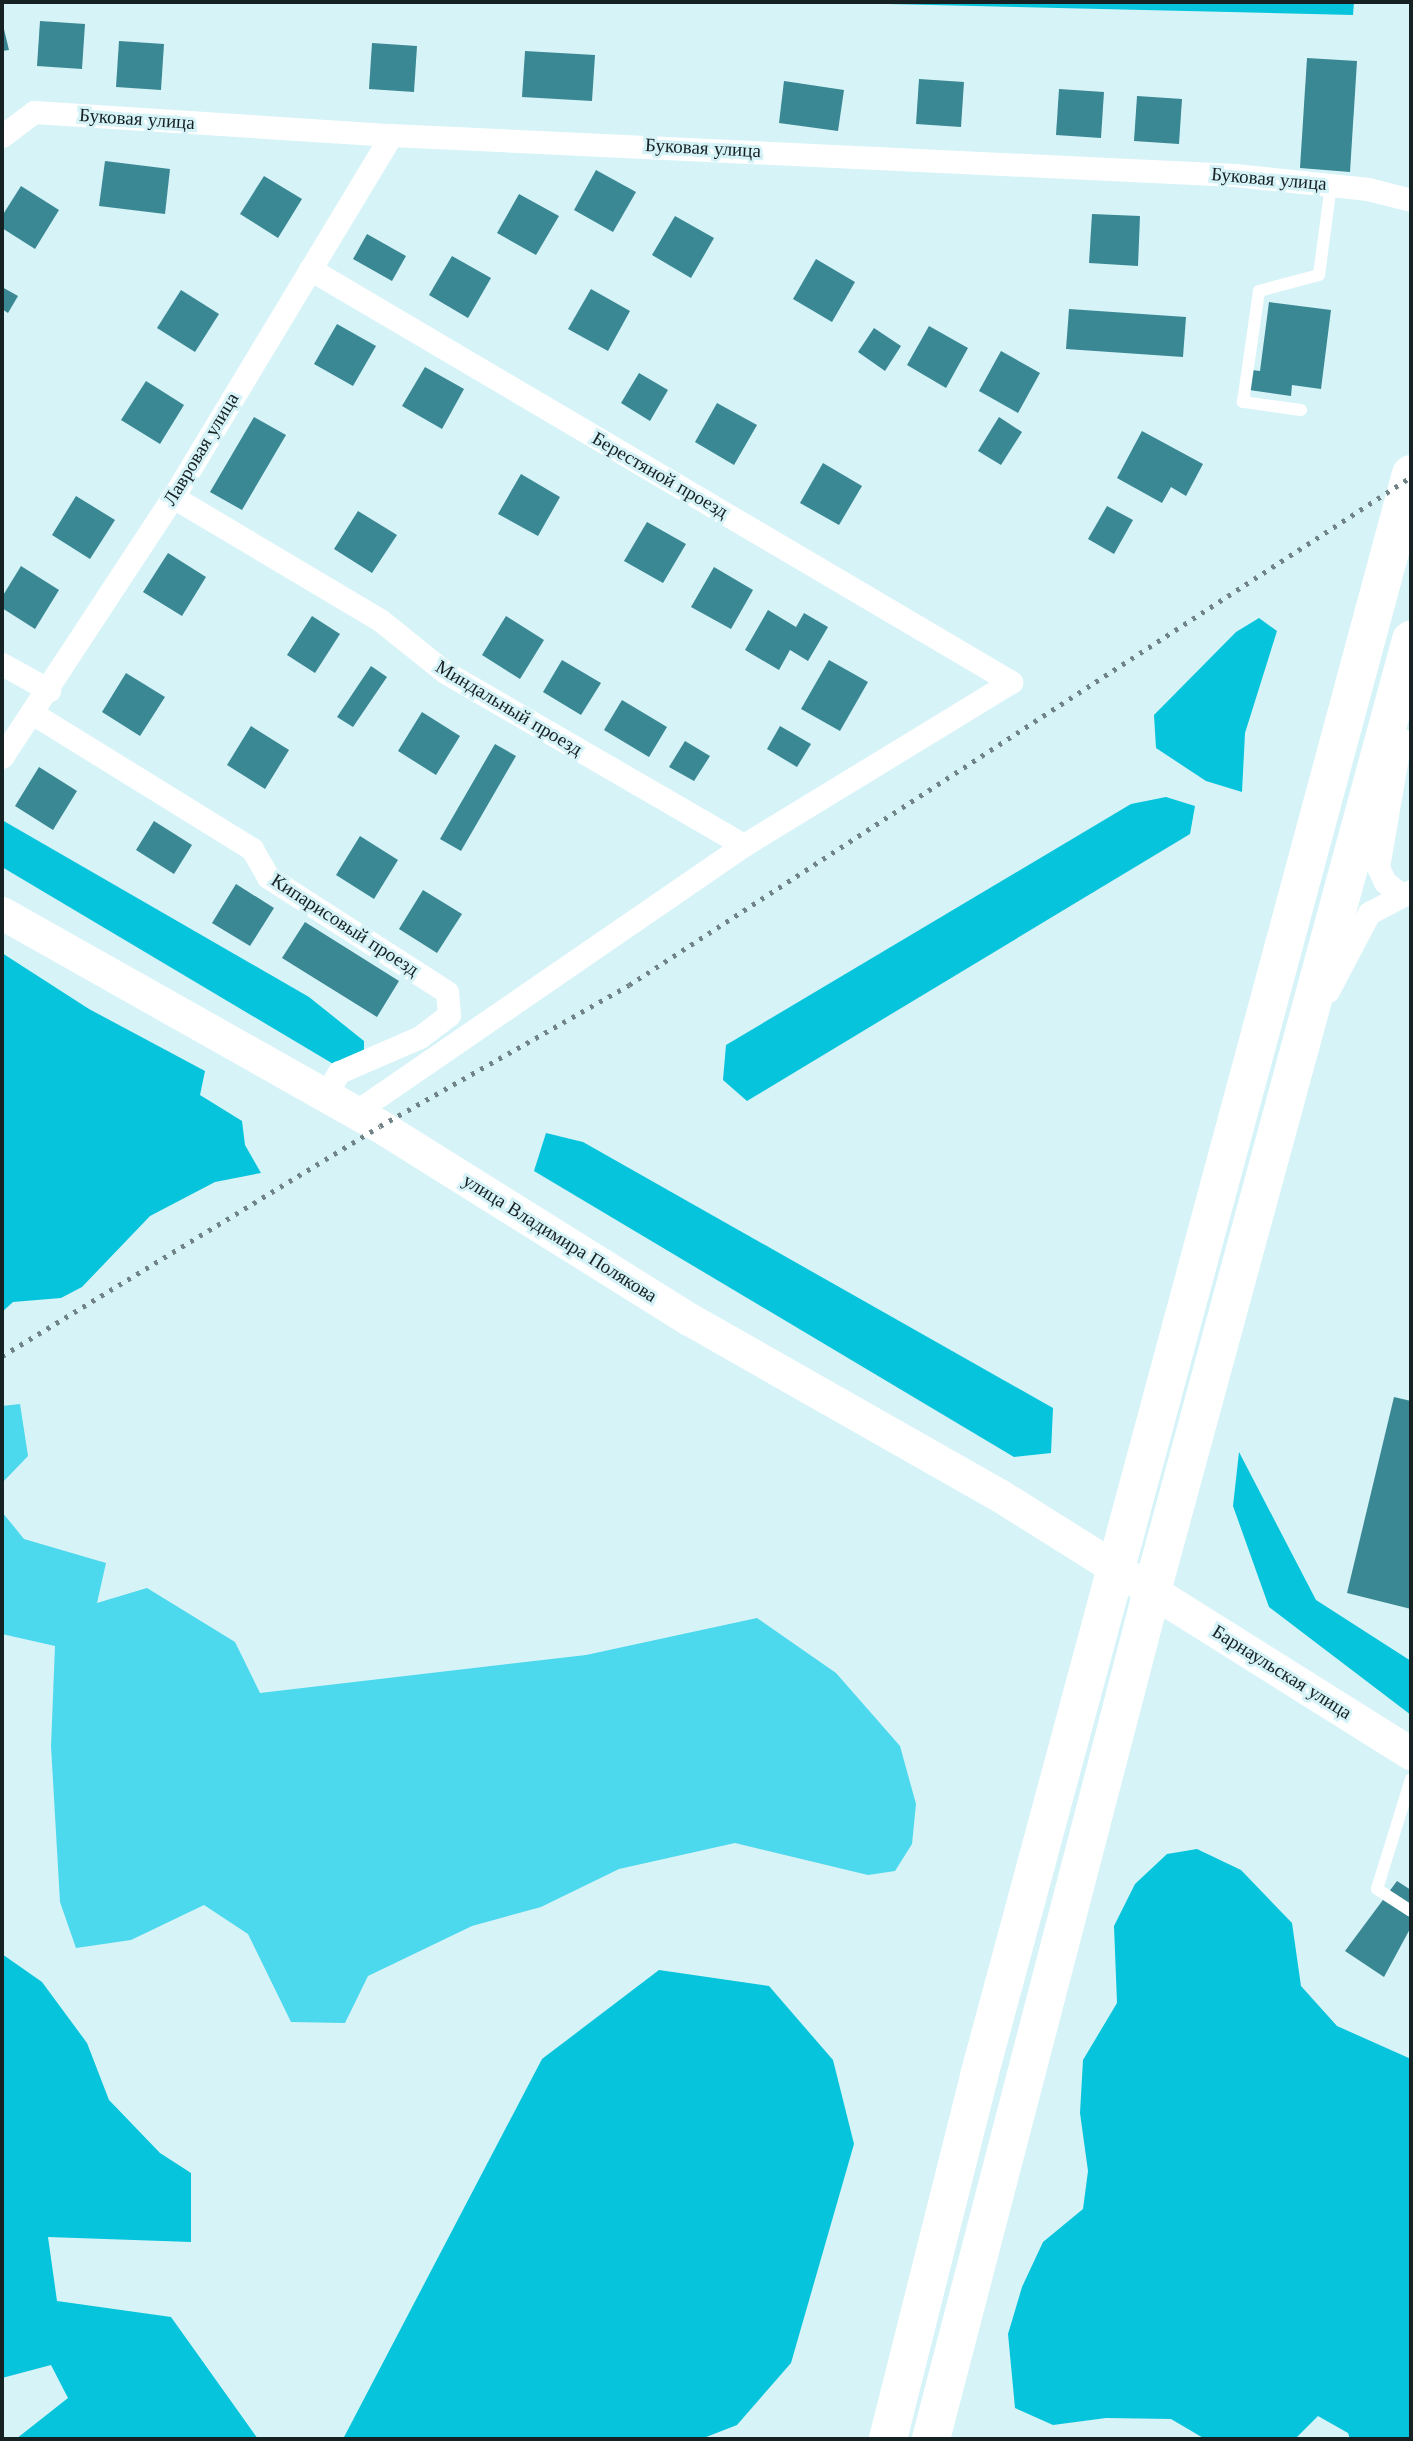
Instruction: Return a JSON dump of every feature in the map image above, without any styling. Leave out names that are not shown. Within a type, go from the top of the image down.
[{"type":"highway","points":[[888,2439],[1115,1568],[1411,474]]},
{"type":"highway","points":[[931,2439],[1152,1591],[1407,656]]},
{"type":"street","name":"Буковая улица","points":[[2,136],[34,112],[391,135],[1180,172],[1331,185],[1411,200]]},
{"type":"street","name":"Лавровая улица","points":[[2,757],[49,690],[173,497],[391,135]]},
{"type":"street","name":"Берестяной проезд","points":[[310,269],[1011,682],[744,845]]},
{"type":"street","name":"Миндальный проезд","points":[[173,497],[380,620],[445,673],[744,845]]},
{"type":"street","points":[[1405,892],[1385,882],[1378,867],[1399,754],[1407,656]]},
{"type":"street","points":[[2,664],[49,690]]},
{"type":"street","name":"Кипарисовый проезд","points":[[32,713],[252,849],[268,877],[447,992],[449,1015],[420,1037],[340,1072],[325,1095]]},
{"type":"street","points":[[355,1112],[744,845]]},
{"type":"street","points":[[1312,1011],[1337,978],[1369,913],[1405,892]]},
{"type":"street","name":"улица Владимира Полякова","points":[[2,913],[355,1112],[689,1318],[999,1495],[1152,1591]]},
{"type":"street","name":"Барнаульская улица","points":[[1152,1591],[1411,1753]]},
{"type":"lane","points":[[1301,410],[1243,402],[1259,291],[1319,275],[1331,185]]},
{"type":"lane","points":[[1411,1779],[1377,1889],[1411,1911]]},
{"type":"shaded area","points":[[802,2],[1354,2],[1353,15]]},
{"type":"shaded area","points":[[1259,618],[1277,631],[1245,733],[1242,792],[1206,781],[1156,748],[1154,715],[1236,632]]},
{"type":"shaded area","points":[[1166,797],[1195,806],[1190,834],[747,1101],[723,1080],[726,1045],[1131,804]]},
{"type":"shaded area","points":[[2,820],[309,997],[364,1041],[364,1059],[340,1068],[2,867]]},
{"type":"shaded area","points":[[2,953],[89,1009],[205,1071],[200,1095],[242,1121],[245,1145],[261,1173],[215,1182],[150,1216],[82,1287],[61,1298],[13,1302],[2,1312]]},
{"type":"shaded area","points":[[546,1133],[583,1142],[1053,1408],[1051,1453],[1014,1457],[534,1171]]},
{"type":"shaded area","points":[[20,1404],[28,1456],[2,1483],[2,1406]]},
{"type":"shaded area","points":[[1239,1452],[1316,1600],[1411,1661],[1411,1715],[1269,1607],[1233,1506]]},
{"type":"shaded area","points":[[2,1512],[24,1539],[106,1563],[97,1603],[147,1588],[235,1642],[260,1693],[586,1655],[757,1618],[836,1673],[900,1746],[916,1804],[912,1844],[895,1871],[868,1875],[735,1843],[619,1869],[541,1907],[472,1926],[368,1976],[345,2023],[291,2022],[248,1934],[204,1905],[131,1940],[76,1948],[60,1902],[51,1746],[55,1646],[2,1634]]},
{"type":"shaded area","points":[[1197,1849],[1241,1870],[1292,1923],[1301,1986],[1337,2026],[1411,2059],[1411,2439],[1350,2439],[1348,2433],[1318,2416],[1295,2439],[1205,2439],[1171,2419],[1106,2418],[1053,2425],[1015,2408],[1008,2334],[1022,2287],[1043,2242],[1083,2209],[1088,2171],[1080,2113],[1083,2060],[1117,2003],[1114,1926],[1135,1884],[1167,1854]]},
{"type":"shaded area","points":[[2,1954],[42,1982],[87,2043],[109,2100],[160,2153],[191,2173],[191,2242],[48,2237],[57,2301],[171,2317],[258,2439],[16,2439],[68,2398],[51,2365],[2,2378]]},
{"type":"shaded area","points":[[659,1970],[769,1986],[833,2060],[854,2144],[791,2363],[737,2425],[701,2439],[343,2439],[542,2059]]},
{"type":"building","points":[[2,21],[9,50],[2,51]]},
{"type":"building","points":[[40,21],[85,24],[82,69],[37,66]]},
{"type":"building","points":[[119,41],[164,44],[161,90],[116,87]]},
{"type":"building","points":[[372,43],[417,46],[414,92],[369,89]]},
{"type":"building","points":[[525,51],[595,55],[592,101],[522,97]]},
{"type":"building","points":[[1307,58],[1357,61],[1350,172],[1300,168]]},
{"type":"building","points":[[919,79],[964,82],[961,127],[916,124]]},
{"type":"building","points":[[784,81],[844,90],[838,131],[779,123]]},
{"type":"building","points":[[1059,89],[1104,92],[1101,138],[1056,135]]},
{"type":"building","points":[[1137,96],[1182,99],[1179,144],[1134,141]]},
{"type":"building","points":[[105,161],[170,169],[165,214],[99,206]]},
{"type":"building","points":[[596,170],[636,192],[613,232],[574,210]]},
{"type":"building","points":[[264,176],[302,199],[278,238],[240,214]]},
{"type":"building","points":[[21,186],[59,210],[35,249],[2,228],[2,216]]},
{"type":"building","points":[[519,194],[559,216],[536,255],[497,233]]},
{"type":"building","points":[[1092,214],[1140,216],[1138,266],[1089,263]]},
{"type":"building","points":[[675,216],[714,238],[691,278],[652,255]]},
{"type":"building","points":[[367,234],[406,256],[392,281],[353,259]]},
{"type":"building","points":[[452,256],[491,278],[468,318],[429,295]]},
{"type":"building","points":[[816,259],[855,282],[832,322],[793,299]]},
{"type":"building","points":[[2,287],[18,296],[8,313],[2,309]]},
{"type":"building","points":[[591,289],[630,311],[608,351],[568,329]]},
{"type":"building","points":[[181,290],[219,314],[195,352],[157,328]]},
{"type":"building","points":[[1269,302],[1331,310],[1321,389],[1292,385],[1291,396],[1249,390],[1252,370],[1260,371]]},
{"type":"building","points":[[1069,309],[1186,317],[1183,357],[1066,349]]},
{"type":"building","points":[[337,324],[376,346],[353,386],[314,364]]},
{"type":"building","points":[[929,326],[968,348],[946,388],[907,365]]},
{"type":"building","points":[[874,328],[901,346],[885,371],[858,352]]},
{"type":"building","points":[[1001,351],[1040,373],[1018,413],[979,391]]},
{"type":"building","points":[[425,367],[464,389],[442,429],[402,406]]},
{"type":"building","points":[[639,373],[668,390],[650,421],[621,403]]},
{"type":"building","points":[[146,381],[184,405],[160,444],[121,420]]},
{"type":"building","points":[[717,403],[757,425],[734,465],[695,442]]},
{"type":"building","points":[[254,417],[286,435],[242,510],[210,492]]},
{"type":"building","points":[[999,417],[1022,432],[1001,465],[978,451]]},
{"type":"building","points":[[1142,431],[1203,464],[1186,496],[1171,487],[1162,503],[1117,478]]},
{"type":"building","points":[[823,463],[862,486],[839,525],[800,503]]},
{"type":"building","points":[[521,474],[560,497],[538,536],[498,514]]},
{"type":"building","points":[[76,496],[115,520],[90,559],[52,535]]},
{"type":"building","points":[[1107,506],[1133,520],[1114,554],[1088,539]]},
{"type":"building","points":[[358,511],[397,535],[372,573],[334,549]]},
{"type":"building","points":[[647,522],[686,544],[663,583],[624,561]]},
{"type":"building","points":[[168,553],[206,577],[182,616],[143,592]]},
{"type":"building","points":[[21,566],[59,590],[35,629],[2,608],[2,597]]},
{"type":"building","points":[[714,567],[753,590],[731,629],[691,607]]},
{"type":"building","points":[[768,610],[796,627],[804,613],[828,627],[808,661],[790,650],[779,670],[745,650]]},
{"type":"building","points":[[312,616],[340,634],[315,673],[287,655]]},
{"type":"building","points":[[506,616],[544,640],[520,679],[482,655]]},
{"type":"building","points":[[562,660],[601,683],[581,715],[543,692]]},
{"type":"building","points":[[829,660],[868,682],[840,731],[801,709]]},
{"type":"building","points":[[371,666],[387,677],[353,727],[337,717]]},
{"type":"building","points":[[126,673],[165,697],[140,736],[102,712]]},
{"type":"building","points":[[622,700],[667,727],[649,757],[604,730]]},
{"type":"building","points":[[422,712],[460,736],[436,775],[398,751]]},
{"type":"building","points":[[251,726],[289,750],[265,789],[227,765]]},
{"type":"building","points":[[780,726],[811,744],[797,767],[767,749]]},
{"type":"building","points":[[685,741],[710,756],[694,781],[669,767]]},
{"type":"building","points":[[495,744],[516,756],[461,851],[440,839]]},
{"type":"building","points":[[39,767],[77,791],[53,830],[15,806]]},
{"type":"building","points":[[154,821],[192,845],[174,874],[136,850]]},
{"type":"building","points":[[360,836],[398,860],[374,899],[336,875]]},
{"type":"building","points":[[236,884],[274,908],[250,946],[212,923]]},
{"type":"building","points":[[423,890],[462,914],[437,953],[399,929]]},
{"type":"building","points":[[305,922],[399,981],[377,1017],[282,958]]},
{"type":"building","points":[[1394,1397],[1411,1401],[1411,1609],[1347,1593]]},
{"type":"building","points":[[1397,1881],[1411,1890],[1411,1927],[1384,1977],[1345,1951]]},
{"type":"railway","points":[[2,1356],[380,1126],[629,985],[1411,477]]}]
